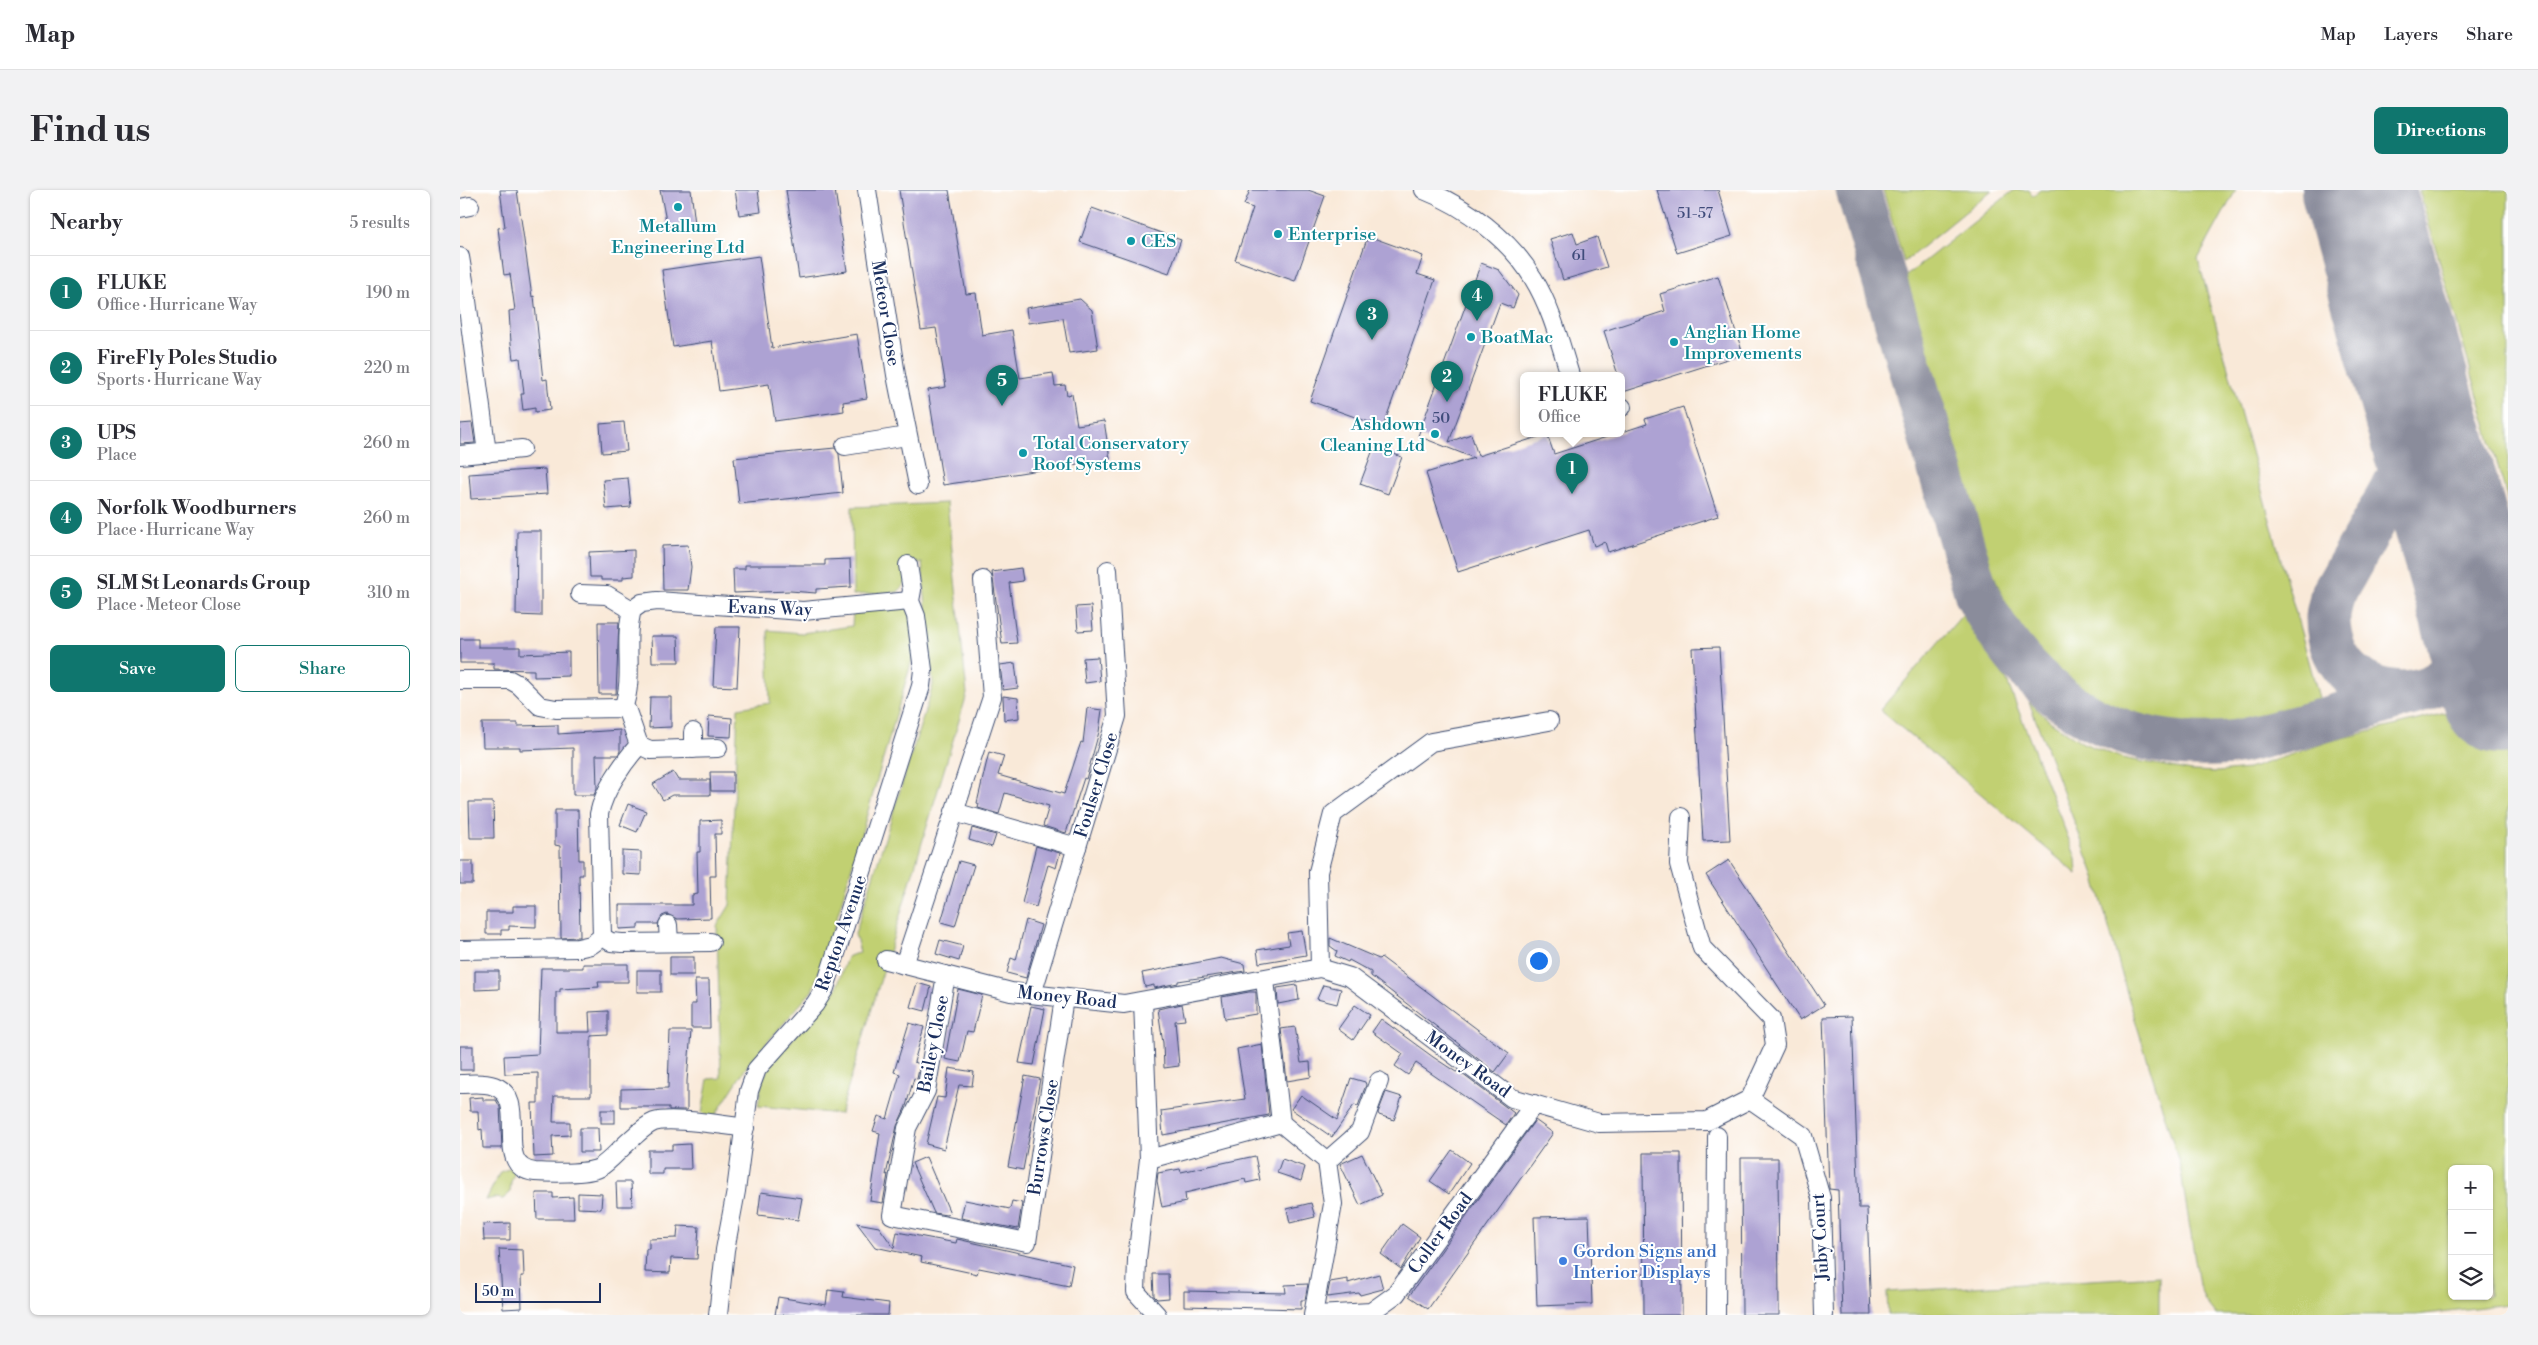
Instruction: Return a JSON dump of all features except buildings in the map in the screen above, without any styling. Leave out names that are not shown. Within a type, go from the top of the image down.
[{"type":"street","name":"Meteor Close","points":[[866,190],[880,285],[907,436],[918,485]]},
{"type":"street","points":[[1424,190],[1449,200],[1474,215],[1516,256],[1533,277],[1550,316],[1569,372]]},
{"type":"street","points":[[460,256],[463,294],[487,453]]},
{"type":"street","points":[[846,446],[907,436]]},
{"type":"street","points":[[460,455],[522,449]]},
{"type":"street","name":"Repton Avenue","points":[[718,1315],[725,1250],[736,1191],[750,1091],[758,1069],[815,1004],[825,988],[921,686],[923,670],[916,616],[910,601],[912,590],[908,565]]},
{"type":"street","name":"Foulser Close","points":[[1032,994],[1117,716],[1108,570]]},
{"type":"street","points":[[904,964],[992,697],[983,580]]},
{"type":"street","points":[[580,594],[607,595],[632,610],[628,623],[629,693],[623,708]]},
{"type":"street","name":"Evans Way","points":[[632,610],[642,603],[657,601],[802,611],[910,601]]},
{"type":"street","points":[[460,680],[510,680],[519,685],[540,706],[556,709],[623,708],[627,711],[639,745],[650,750],[693,740],[718,748]]},
{"type":"street","points":[[1320,968],[1318,872],[1333,814],[1430,742],[1549,721]]},
{"type":"street","points":[[602,937],[599,814],[602,801],[631,754],[639,745]]},
{"type":"street","points":[[954,812],[1077,847]]},
{"type":"street","points":[[1681,817],[1679,864],[1702,948],[1771,1019],[1775,1045],[1750,1099]]},
{"type":"street","points":[[602,937],[611,942],[669,934],[711,942]]},
{"type":"street","points":[[460,950],[578,948],[591,945],[602,937]]},
{"type":"street","name":"Money Road","points":[[886,960],[1011,992],[1124,1004],[1265,980],[1320,968],[1350,977],[1512,1098],[1599,1123],[1707,1121],[1750,1099]]},
{"type":"street","name":"Bailey Close","points":[[946,975],[926,1091],[908,1128],[892,1215],[992,1237]]},
{"type":"street","points":[[1265,980],[1281,1123],[1326,1162],[1333,1204],[1313,1315]]},
{"type":"street","name":"Burrows Close","points":[[992,1237],[1027,1242],[1064,998]]},
{"type":"street","points":[[1143,1001],[1149,1159],[1137,1259],[1136,1292],[1157,1315]]},
{"type":"street","points":[[1326,1162],[1360,1132],[1378,1081]]},
{"type":"street","points":[[460,1084],[493,1085],[503,1090],[509,1099],[512,1111],[512,1148],[515,1160],[522,1167],[533,1172],[589,1171],[599,1168],[643,1128],[655,1122],[712,1123],[745,1128]]},
{"type":"street","name":"Juby Court","points":[[1750,1099],[1803,1136],[1821,1198],[1824,1315]]},
{"type":"street","name":"Coller Road","points":[[1317,1315],[1371,1312],[1396,1294],[1534,1104]]},
{"type":"street","points":[[1149,1159],[1281,1123]]},
{"type":"street","points":[[1716,1315],[1717,1136]]},
{"type":"green space","points":[[1883,190],[1992,190],[1904,262]]},
{"type":"green space","points":[[2014,190],[2029,190],[2033,196],[2040,190],[2236,190],[2198,259],[2321,705],[2249,727],[2205,734],[2149,726],[2110,713],[2049,666],[2023,636],[2005,603],[1990,565],[1906,276]]},
{"type":"green space","points":[[2419,190],[2508,190],[2508,501]]},
{"type":"green space","points":[[947,503],[967,694],[840,1114],[758,1106],[762,1081],[770,1065],[836,990],[847,957],[860,952],[855,934],[933,685],[922,563],[908,565],[907,581],[898,592],[853,595],[852,507]]},
{"type":"green space","points":[[901,603],[912,612],[917,643],[833,931],[812,991],[749,1063],[713,1119],[702,1113],[708,1079],[721,1078],[717,926],[730,905],[738,708],[770,703],[768,630],[802,633],[852,626],[853,610]]},
{"type":"green space","points":[[1963,614],[2007,681],[2076,858],[2077,874],[1880,710]]},
{"type":"green space","points":[[2508,698],[2508,1304],[2416,1315],[2216,1315],[2205,1301],[2199,1285],[2180,1166],[2127,993],[2094,874],[2029,702],[2051,722],[2083,743],[2122,758],[2192,771],[2218,772],[2248,769],[2331,741]]},
{"type":"green space","points":[[513,1167],[515,1171],[510,1193],[503,1199],[494,1198],[486,1200],[500,1172]]},
{"type":"green space","points":[[2159,1276],[2159,1315],[1888,1315],[1887,1292]]},
{"type":"taxiway","points":[[1858,190],[1977,595],[1998,631],[2021,662],[2049,689],[2079,711],[2113,727],[2149,739],[2188,744],[2245,741],[2308,725],[2416,692]]},
{"type":"taxiway","points":[[2415,394],[2417,428],[2415,444],[2409,460],[2332,596],[2328,618],[2335,652],[2352,675],[2377,689],[2405,693],[2432,686],[2455,669],[2470,641],[2473,603]]},
{"type":"runway","points":[[2358,190],[2500,697]]},
{"type":"place","name":"Metallum Engineering Ltd","points":[[678,207]]},
{"type":"place","name":"Enterprise","points":[[1278,234]]},
{"type":"place","name":"CES","points":[[1131,241]]},
{"type":"place","name":"Norfolk Woodburners","points":[[1477,321]]},
{"type":"place","name":"BoatMac","points":[[1471,337]]},
{"type":"place","name":"UPS","points":[[1372,340]]},
{"type":"place","name":"Anglian Home Improvements","points":[[1674,342]]},
{"type":"place","name":"FireFly Poles Studio","points":[[1447,402]]},
{"type":"place","name":"SLM St Leonards Group","points":[[1002,406]]},
{"type":"place","name":"Ashdown Cleaning Ltd","points":[[1435,434]]},
{"type":"place","name":"Total Conservatory Roof Systems","points":[[1023,453]]},
{"type":"place","name":"FLUKE","points":[[1572,494]]},
{"type":"place","name":"Gordon Signs and Interior Displays","points":[[1563,1261]]}]
